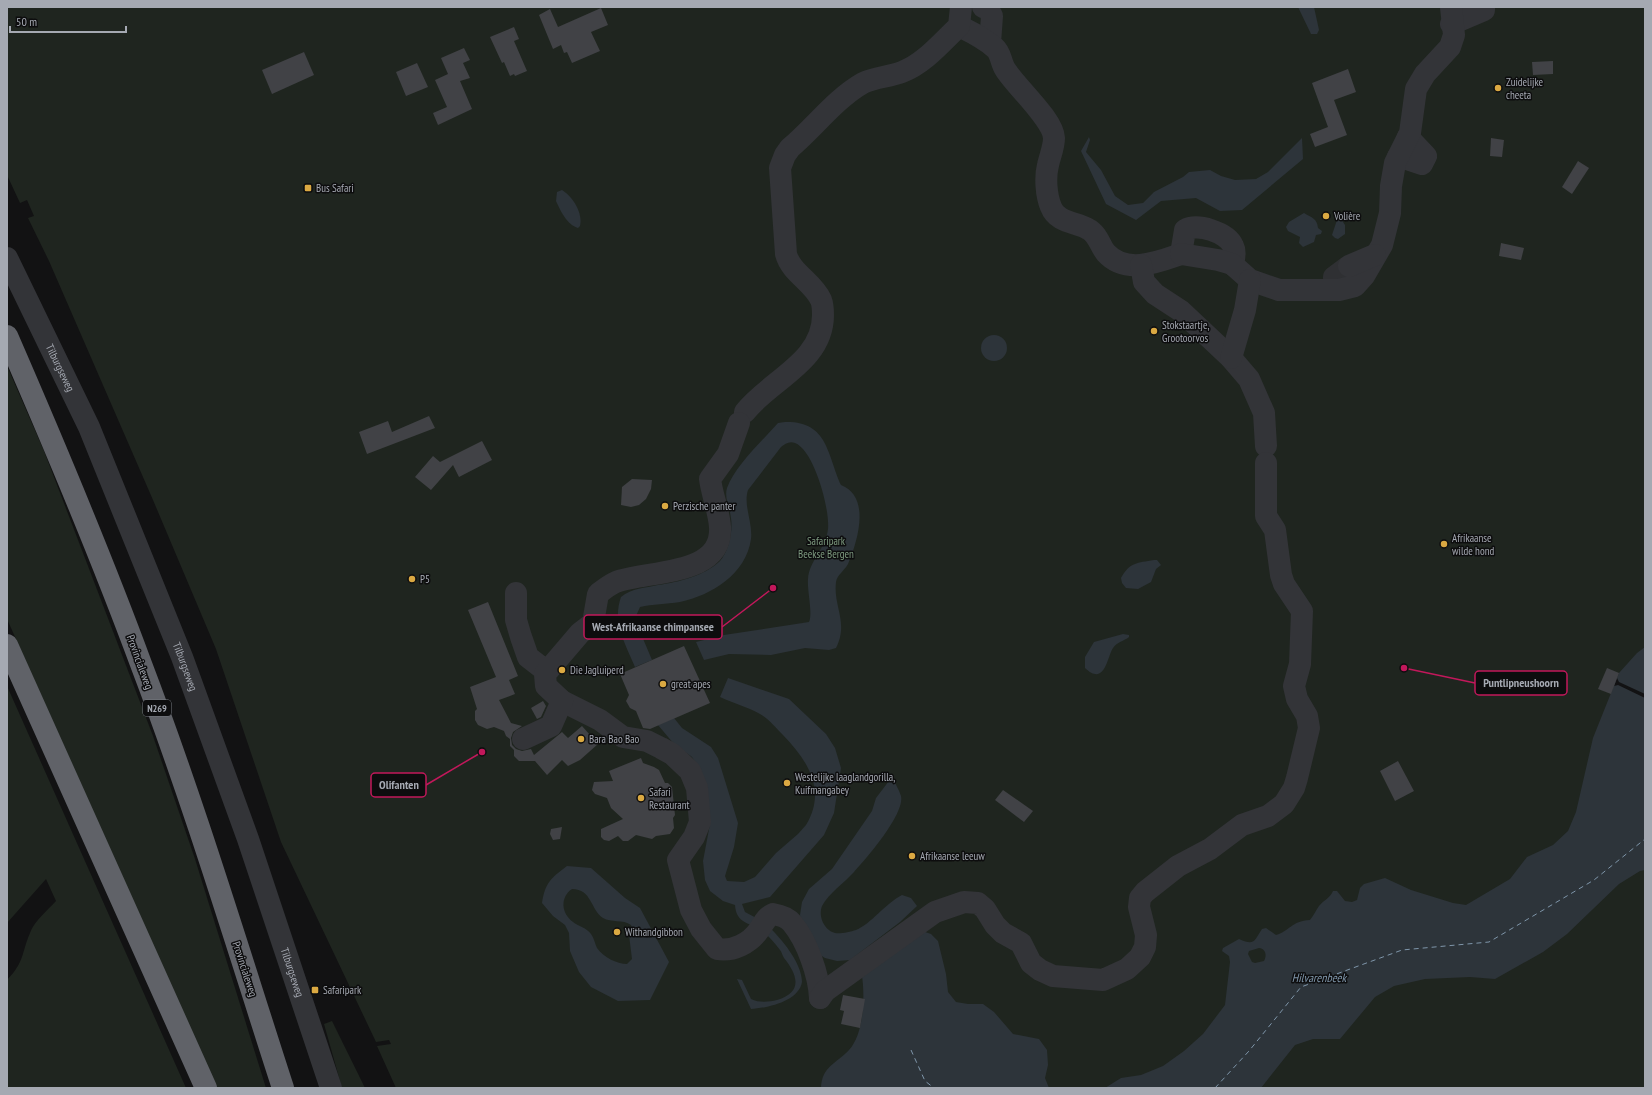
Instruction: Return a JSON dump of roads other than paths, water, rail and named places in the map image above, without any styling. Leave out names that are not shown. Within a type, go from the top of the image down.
[{"type":"highway","name":"Provincialeweg","points":[[7,336],[62,462],[142,664],[200,830],[283,1088]]},
{"type":"highway","points":[[7,645],[206,1088]]},
{"type":"street","points":[[983,7],[988,8],[992,16],[990,43]]},
{"type":"street","points":[[1142,265],[1144,282],[1155,294],[1181,311],[1201,332],[1231,358],[1249,379],[1260,399],[1264,413],[1267,485],[1266,516],[1275,530],[1280,575],[1284,584],[1302,611],[1300,664],[1294,686],[1297,699],[1307,716],[1309,728],[1298,778],[1288,798],[1278,809],[1268,816],[1242,825],[1210,849],[1178,866],[1145,892],[1140,898],[1138,907],[1146,935],[1145,947],[1135,963],[1127,970],[1103,980],[1054,976],[1031,963],[1021,943],[999,929],[985,909],[978,903],[964,902],[935,912],[831,987],[820,998],[816,972],[800,937],[791,922],[782,916],[773,914],[765,919],[750,940],[738,947],[724,950],[717,949],[701,929],[691,910],[678,861],[694,837],[700,822],[697,788],[690,771],[672,754],[647,741],[623,737],[600,720],[562,701],[546,686],[545,674],[580,632],[593,623],[598,594],[615,582],[686,568],[703,560],[714,551],[720,528],[710,479],[728,454],[742,418],[766,390],[796,368],[819,338],[822,327],[821,301],[812,286],[787,259],[784,242],[780,168],[790,148],[834,106],[864,83],[899,73],[919,62],[960,16],[996,49],[1005,70],[1045,118],[1054,136],[1047,178],[1051,207],[1059,218],[1090,230],[1099,240],[1107,254],[1119,261],[1133,265],[1142,265],[1149,265],[1181,254],[1218,260],[1233,265],[1250,280],[1279,290],[1343,279],[1355,286],[1364,276],[1382,244],[1386,232],[1390,213],[1391,186],[1398,157],[1408,137],[1413,118],[1416,89],[1425,74],[1450,47],[1454,35],[1451,16],[1484,10],[1484,7]]},
{"type":"street","points":[[1181,254],[1185,230],[1190,227],[1203,228],[1227,239],[1233,245],[1235,254],[1233,265]]},
{"type":"street","name":"Tilburgseweg","points":[[7,258],[89,427],[182,657],[248,839],[331,1088]]},
{"type":"street","points":[[1231,358],[1245,310],[1250,280]]},
{"type":"street","points":[[516,593],[516,620],[528,657],[546,671]]},
{"type":"street","points":[[523,739],[551,726],[562,701]]},
{"type":"water","points":[[1298,7],[1314,7],[1319,30],[1317,34],[1311,34]]},
{"type":"water","points":[[1089,137],[1090,140],[1086,152],[1101,170],[1115,196],[1128,205],[1143,203],[1154,192],[1183,177],[1189,172],[1210,170],[1221,176],[1235,180],[1256,179],[1268,172],[1302,138],[1303,159],[1242,210],[1220,211],[1196,198],[1161,201],[1136,220],[1106,204],[1081,151]]},
{"type":"water","points":[[562,190],[570,197],[579,211],[581,221],[578,228],[567,221],[556,201],[557,192]]},
{"type":"water","points":[[1304,213],[1315,220],[1318,228],[1322,231],[1321,234],[1316,235],[1314,242],[1303,247],[1299,243],[1300,237],[1288,231],[1286,227],[1289,222]]},
{"type":"water","points":[[1341,219],[1345,225],[1345,234],[1338,239],[1332,235],[1337,220]]},
{"type":"water","points":[[994,335],[1003,339],[1007,348],[1003,357],[994,361],[985,357],[981,348],[985,339]]},
{"type":"water","points":[[778,423],[799,423],[810,427],[818,433],[828,451],[841,485],[850,491],[856,499],[859,509],[860,520],[852,554],[848,564],[836,582],[841,630],[840,639],[836,648],[829,650],[805,648],[771,655],[729,654],[704,660],[696,642],[724,635],[809,622],[809,572],[827,536],[828,520],[823,495],[814,468],[802,448],[791,442],[781,447],[748,490],[747,508],[751,527],[751,539],[748,551],[742,563],[735,572],[726,581],[715,588],[692,599],[640,607],[636,616],[636,622],[652,660],[635,667],[624,641],[619,624],[618,615],[621,597],[634,590],[691,578],[707,571],[720,561],[726,552],[731,535],[731,518],[726,496],[727,488],[742,463]]},
{"type":"water","points":[[1157,560],[1161,565],[1156,569],[1151,582],[1138,589],[1126,588],[1122,583],[1121,578],[1131,566]]},
{"type":"water","points":[[1123,634],[1129,635],[1129,637],[1116,644],[1101,672],[1097,674],[1092,673],[1085,668],[1085,657],[1094,642]]},
{"type":"water","name":"Hilvarenbeek","points":[[1645,647],[1645,870],[1640,871],[1619,884],[1567,934],[1543,952],[1495,979],[1470,977],[1425,979],[1394,986],[1375,997],[1340,1039],[1313,1039],[1295,1045],[1261,1088],[1105,1088],[1121,1078],[1141,1075],[1163,1066],[1184,1051],[1203,1034],[1225,1005],[1230,962],[1229,956],[1222,951],[1223,948],[1239,939],[1248,942],[1254,941],[1262,929],[1266,928],[1276,935],[1281,933],[1299,922],[1310,920],[1319,906],[1333,891],[1337,891],[1345,901],[1352,902],[1357,900],[1360,888],[1364,884],[1385,878],[1411,890],[1453,903],[1466,905],[1510,879],[1527,857],[1553,845],[1568,831],[1576,812],[1593,738],[1619,673],[1637,653]],"holes":[[[1259,948],[1265,953],[1264,961],[1255,963],[1252,962],[1248,954],[1249,951]]]},
{"type":"water","points":[[728,678],[789,699],[826,734],[835,748],[841,768],[834,813],[824,835],[770,897],[742,904],[745,912],[760,920],[756,927],[739,917],[735,905],[723,901],[710,891],[705,880],[703,861],[710,824],[698,767],[692,757],[674,744],[658,725],[674,718],[682,728],[711,747],[718,758],[738,823],[734,847],[725,876],[727,881],[744,882],[755,877],[776,853],[806,825],[812,812],[815,800],[815,788],[807,766],[800,755],[772,724],[763,716],[720,697]]},
{"type":"water","points":[[892,777],[901,796],[901,804],[897,814],[884,836],[867,857],[825,901],[821,910],[821,918],[828,929],[835,933],[842,933],[854,931],[862,927],[890,903],[902,895],[911,898],[917,906],[900,922],[850,960],[837,961],[825,958],[812,950],[802,926],[800,915],[802,902],[809,889],[832,869],[872,811],[876,798]]},
{"type":"water","points":[[567,866],[591,868],[625,898],[640,908],[669,962],[650,1000],[618,1001],[591,987],[579,972],[570,951],[569,933],[565,925],[553,916],[542,903],[547,886],[553,878]],"holes":[[[572,889],[579,890],[587,896],[595,910],[603,918],[624,922],[631,925],[632,929],[629,935],[632,959],[627,964],[623,964],[606,957],[597,948],[593,937],[589,932],[573,922],[566,914],[564,910],[565,896]]]},
{"type":"water","points":[[768,926],[779,937],[795,959],[799,967],[802,982],[800,989],[789,999],[774,1005],[751,1009],[737,979],[742,980],[751,999],[761,1002],[786,997],[795,987],[795,976],[789,964],[781,951],[761,929]]},
{"type":"water","points":[[925,932],[931,934],[938,941],[946,974],[948,992],[956,1002],[983,1004],[994,1012],[1013,1034],[1039,1039],[1047,1050],[1048,1065],[1045,1078],[1049,1088],[821,1088],[824,1075],[827,1070],[849,1050],[858,1034],[863,1004],[862,976]]},
{"type":"tunnel","points":[[1337,281],[1334,277],[1349,266]]},
{"type":"place","name":"Zuidelijke cheeta","points":[[1498,88]]},
{"type":"place","name":"Bus Safari","points":[[308,188]]},
{"type":"place","name":"Volière","points":[[1326,216]]},
{"type":"place","name":"Stokstaartje, Grootoorvos","points":[[1154,331]]},
{"type":"place","name":"Perzische panter","points":[[665,506]]},
{"type":"place","name":"Afrikaanse wilde hond","points":[[1444,544]]},
{"type":"place","name":"P5","points":[[412,579]]},
{"type":"place","name":"West-Afrikaanse chimpansee","points":[[773,588]]},
{"type":"place","name":"Puntlipneushoorn","points":[[1404,668]]},
{"type":"place","name":"Die Jagluiperd","points":[[562,670]]},
{"type":"place","name":"great apes","points":[[663,684]]},
{"type":"place","name":"Bara Bao Bao","points":[[581,739]]},
{"type":"place","name":"Olifanten","points":[[482,752]]},
{"type":"place","name":"Westelijke laaglandgorilla, Kuifmangabey","points":[[787,783]]},
{"type":"place","name":"Safari Restaurant","points":[[641,798]]},
{"type":"place","name":"Afrikaanse leeuw","points":[[912,856]]},
{"type":"place","name":"Withandgibbon","points":[[617,932]]},
{"type":"place","name":"Safaripark","points":[[315,990]]},
{"type":"park label","name":"Safaripark Beekse Bergen","points":[[826,547]]}]
